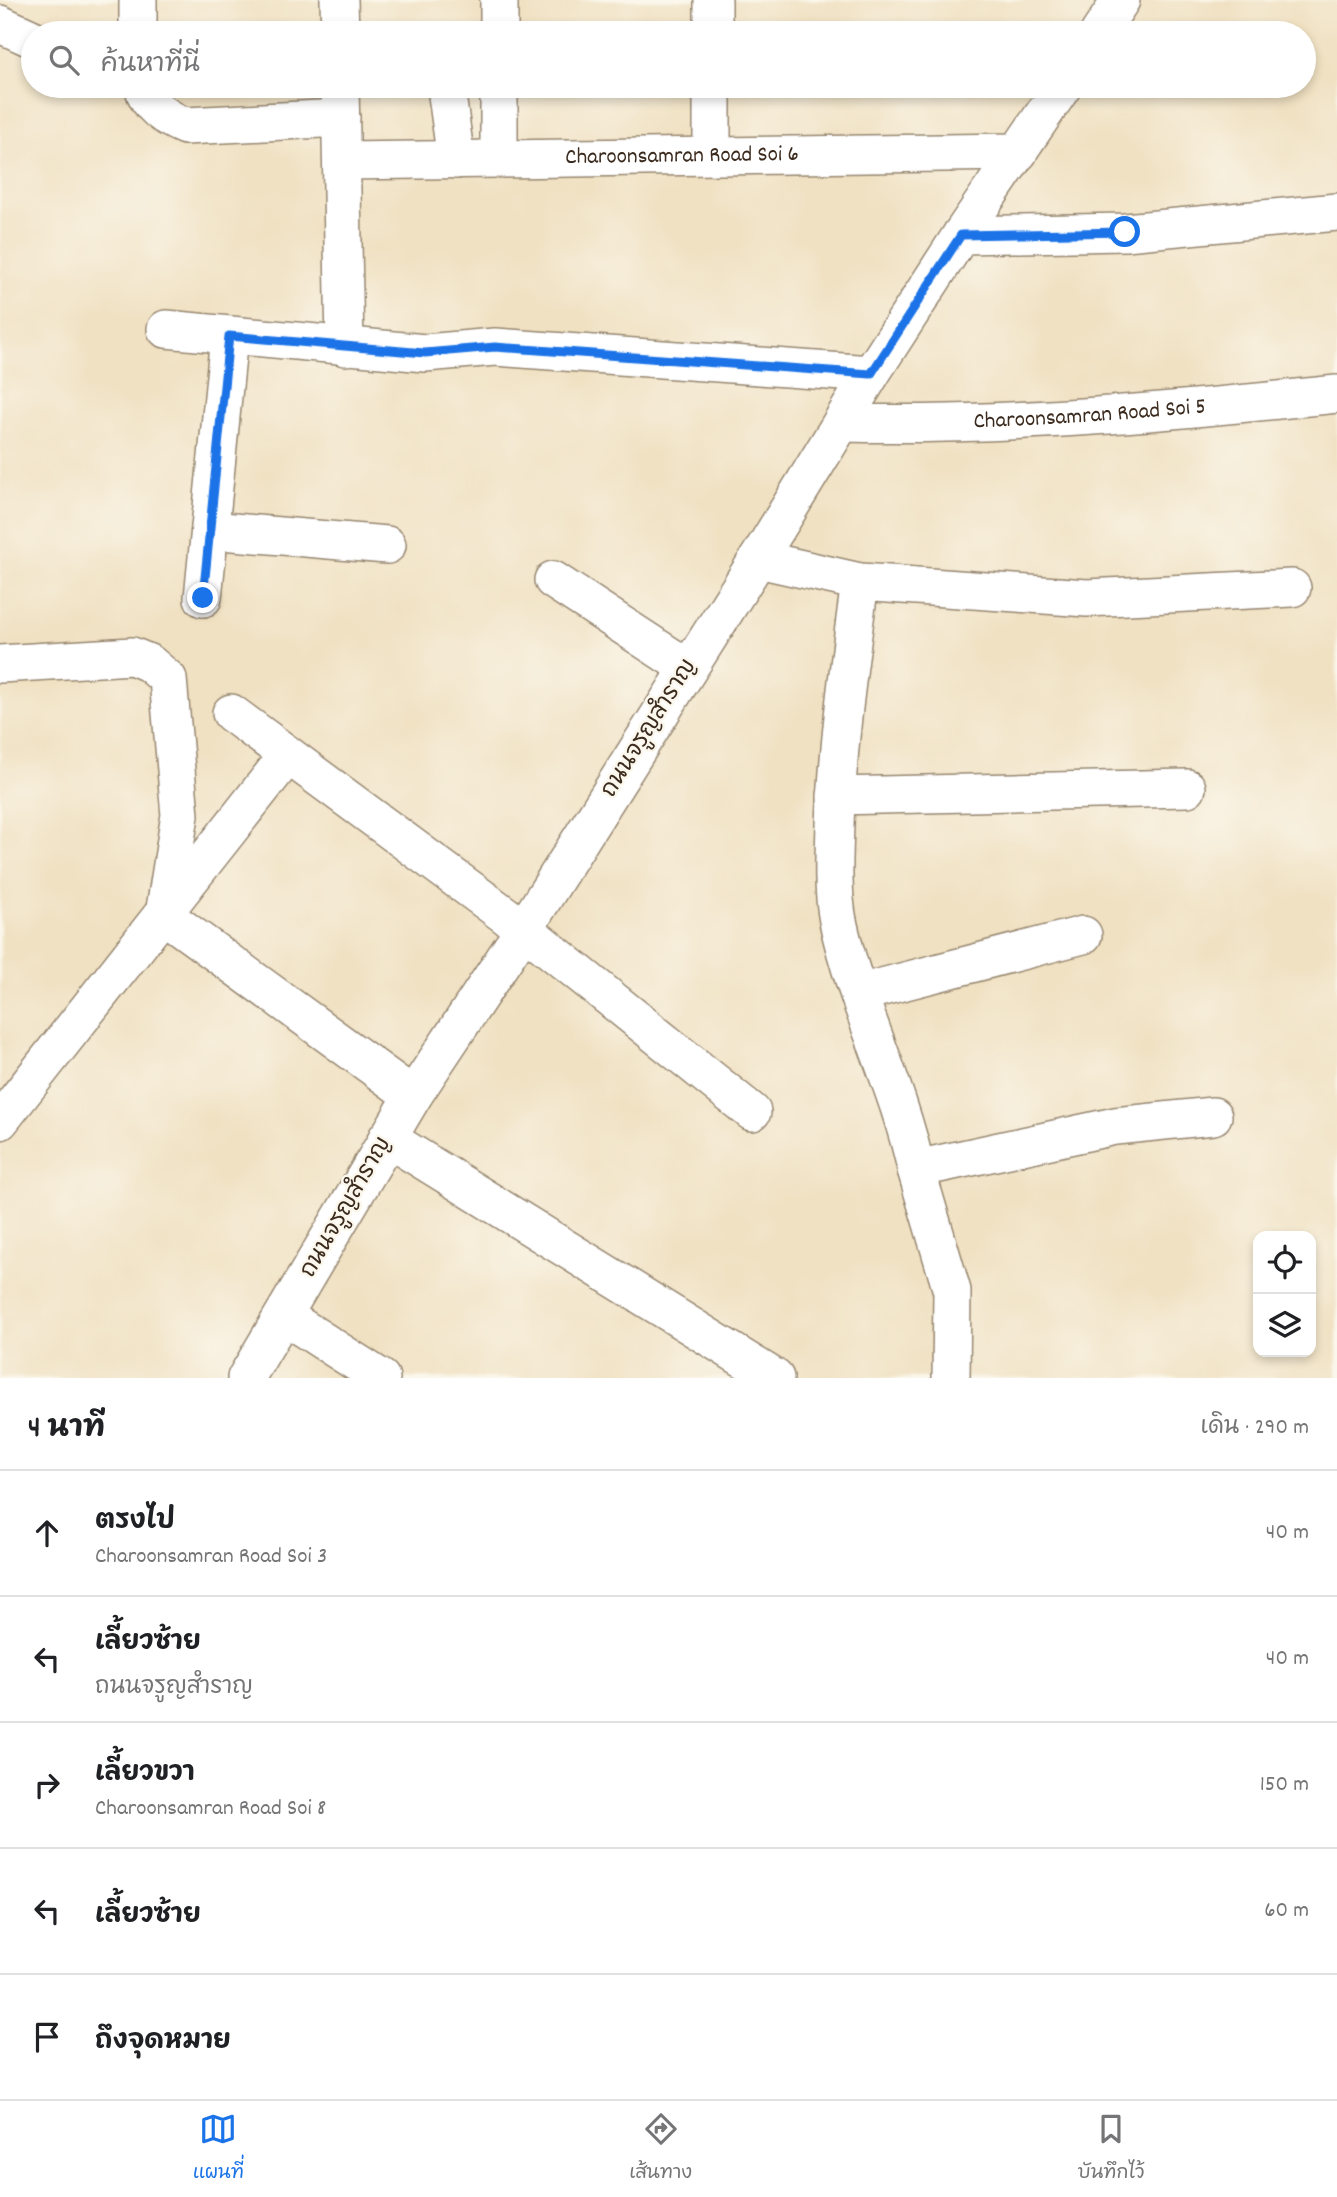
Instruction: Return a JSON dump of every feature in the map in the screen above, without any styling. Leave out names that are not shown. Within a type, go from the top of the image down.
[{"type":"street","points":[[138,0],[138,21]]},
{"type":"street","points":[[339,0],[340,21]]},
{"type":"street","points":[[499,0],[499,21]]},
{"type":"street","points":[[713,0],[713,21]]},
{"type":"street","points":[[1107,21],[1121,0]]},
{"type":"street","points":[[0,24],[21,34]]},
{"type":"street","points":[[149,98],[165,118],[185,126],[341,102],[345,347]]},
{"type":"street","points":[[447,98],[456,160]]},
{"type":"street","points":[[499,98],[499,159]]},
{"type":"street","points":[[712,98],[712,156]]},
{"type":"street","name":"ถนนจรูญสำราญ","points":[[246,1378],[412,1096],[524,929],[758,559],[871,374],[961,235],[1055,98]]},
{"type":"street","name":"Charoonsamran Road Soi 6","points":[[342,161],[1019,152]]},
{"type":"street","points":[[961,235],[1125,232],[1337,212]]},
{"type":"street","points":[[166,329],[425,353],[495,347],[871,374]]},
{"type":"street","points":[[203,598],[229,336]]},
{"type":"street","name":"Charoonsamran Road Soi 5","points":[[842,423],[1035,421],[1337,394]]},
{"type":"street","points":[[210,530],[387,545]]},
{"type":"street","points":[[758,559],[860,582],[1087,598],[1292,588]]},
{"type":"street","points":[[553,580],[688,667]]},
{"type":"street","points":[[860,582],[843,711],[833,883],[838,921],[859,993],[908,1132],[916,1169],[952,1291],[951,1378]]},
{"type":"street","points":[[0,664],[132,656],[149,663],[168,679],[180,815],[164,915]]},
{"type":"street","points":[[232,713],[524,929],[752,1112]]},
{"type":"street","points":[[0,1121],[288,755]]},
{"type":"street","points":[[836,796],[1187,788]]},
{"type":"street","points":[[164,915],[412,1096]]},
{"type":"street","points":[[859,993],[1083,935]]},
{"type":"street","points":[[916,1169],[1115,1126],[1213,1116]]},
{"type":"street","points":[[387,1138],[775,1378]]},
{"type":"street","points":[[284,1316],[381,1378]]},
{"type":"route","points":[[203,598],[229,336],[425,353],[495,347],[871,374],[961,235],[1125,232]]}]
